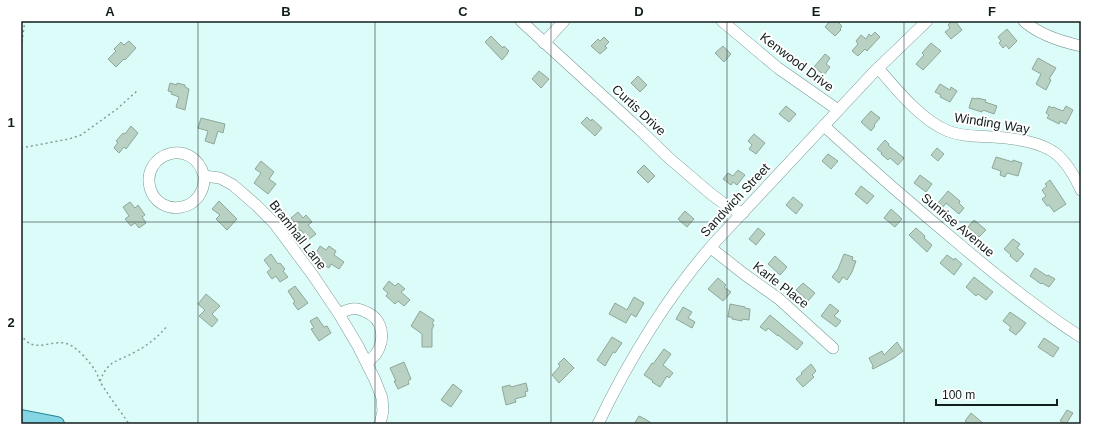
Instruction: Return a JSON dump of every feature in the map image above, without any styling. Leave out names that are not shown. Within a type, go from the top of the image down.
[{"type":"main road","points":[[21,417],[57,424]]},
{"type":"street","name":"Curtis Drive","points":[[521,21],[669,158],[711,194],[730,208],[743,213]]},
{"type":"street","points":[[544,43],[564,21]]},
{"type":"street","name":"Kenwood Drive","points":[[722,21],[778,68],[838,110]]},
{"type":"street","name":"Sandwich Street","points":[[598,424],[652,328],[680,287],[711,248],[838,110],[878,68],[927,21]]},
{"type":"street","points":[[1024,21],[1038,31],[1063,41],[1081,46]]},
{"type":"street","name":"Winding Way","points":[[878,68],[914,106],[934,123],[947,130],[975,137],[1018,140],[1050,150],[1060,157],[1074,176],[1081,190]]},
{"type":"street","name":"Sunrise Avenue","points":[[824,126],[916,209],[994,274],[1029,301],[1081,337]]},
{"type":"street","points":[[173,153],[191,156],[199,165],[204,176],[204,187],[199,196],[192,204],[182,207],[170,207],[160,202],[150,188],[150,176],[154,165],[162,157],[173,153]]},
{"type":"street","name":"Bramhall Lane","points":[[204,176],[220,178],[233,186],[256,205],[274,223],[312,274],[339,314],[375,380],[382,398],[383,411],[380,424]]},
{"type":"street","name":"Karle Place","points":[[711,248],[779,299],[832,348]]},
{"type":"street","points":[[339,314],[352,309],[364,310],[372,314],[381,325],[382,336],[379,348],[375,355],[367,363]]},
{"type":"path","points":[[21,47],[24,21]]},
{"type":"path","points":[[21,148],[69,139],[81,135],[117,109],[138,90]]},
{"type":"path","points":[[100,381],[104,371],[110,364],[134,353],[159,336],[168,325]]},
{"type":"path","points":[[21,334],[23,338],[34,345],[40,346],[59,343],[68,344],[74,348],[94,368],[100,381],[129,424]]},
{"type":"building","points":[[830,21],[837,21],[842,26],[840,29],[841,30],[835,36],[825,27]]},
{"type":"building","points":[[952,21],[955,21],[962,30],[951,39],[945,32],[950,28],[948,25]]},
{"type":"building","points":[[1007,29],[1017,41],[1009,49],[1006,45],[1003,48],[999,43],[1001,41],[998,37]]},
{"type":"building","points":[[875,32],[880,37],[867,51],[865,49],[858,56],[852,51],[858,44],[856,41],[861,35],[866,39],[869,34],[871,36]]},
{"type":"building","points":[[491,36],[503,48],[504,46],[509,51],[502,60],[485,42]]},
{"type":"building","points":[[604,37],[609,42],[605,46],[607,48],[600,54],[591,46],[598,39],[600,41]]},
{"type":"building","points":[[129,41],[136,48],[116,67],[108,59],[116,51],[114,49],[121,42],[124,45]]},
{"type":"building","points":[[931,43],[941,51],[923,70],[916,64],[924,55],[922,53]]},
{"type":"building","points":[[723,46],[731,54],[724,62],[715,53]]},
{"type":"building","points":[[825,54],[830,58],[826,64],[830,67],[824,75],[814,67]]},
{"type":"building","points":[[1038,58],[1056,68],[1049,79],[1051,80],[1046,90],[1036,84],[1041,74],[1032,69]]},
{"type":"building","points":[[539,71],[549,79],[541,88],[532,79]]},
{"type":"building","points":[[638,76],[647,85],[640,92],[631,83]]},
{"type":"building","points":[[170,83],[185,85],[185,87],[189,89],[185,110],[176,107],[179,97],[168,91]]},
{"type":"building","points":[[940,84],[950,90],[951,87],[957,91],[950,102],[940,97],[941,95],[935,92]]},
{"type":"building","points":[[972,98],[986,100],[985,102],[997,106],[994,114],[983,110],[982,112],[969,108]]},
{"type":"building","points":[[786,106],[796,114],[789,122],[779,114]]},
{"type":"building","points":[[1049,106],[1063,111],[1066,106],[1073,110],[1066,124],[1060,121],[1059,124],[1047,118],[1049,115],[1046,113]]},
{"type":"building","points":[[871,111],[880,118],[871,131],[861,122]]},
{"type":"building","points":[[587,117],[591,121],[592,119],[602,128],[595,136],[581,123]]},
{"type":"building","points":[[201,118],[225,124],[223,133],[218,131],[214,144],[205,141],[208,131],[198,128]]},
{"type":"building","points":[[131,126],[138,133],[126,149],[124,147],[119,153],[114,148],[118,142],[116,141],[123,133],[125,134]]},
{"type":"building","points":[[754,134],[765,143],[756,154],[749,149],[752,145],[748,141]]},
{"type":"building","points":[[885,140],[889,144],[888,145],[904,158],[898,165],[890,158],[888,160],[877,149]]},
{"type":"building","points":[[937,148],[944,154],[938,161],[931,155]]},
{"type":"building","points":[[828,154],[838,161],[831,169],[822,161]]},
{"type":"building","points":[[996,157],[1022,163],[1018,176],[1007,173],[1005,177],[1000,175],[1001,171],[992,168]]},
{"type":"building","points":[[261,161],[274,172],[269,179],[276,184],[268,194],[254,183],[261,173],[255,169]]},
{"type":"building","points":[[644,165],[655,176],[648,183],[637,172]]},
{"type":"building","points":[[738,170],[745,175],[737,185],[733,182],[731,185],[723,179],[728,173],[733,176]]},
{"type":"building","points":[[920,175],[932,184],[926,192],[914,183]]},
{"type":"building","points":[[1050,180],[1066,204],[1054,212],[1042,199],[1046,196],[1042,190],[1047,186],[1045,184]]},
{"type":"building","points":[[861,186],[874,196],[867,204],[855,194]]},
{"type":"building","points":[[948,191],[960,201],[959,203],[964,208],[959,214],[946,203],[943,207],[938,203]]},
{"type":"building","points":[[793,197],[803,205],[796,214],[786,205]]},
{"type":"building","points":[[219,201],[237,219],[227,230],[216,219],[220,215],[212,209]]},
{"type":"building","points":[[130,202],[135,208],[138,205],[145,215],[142,217],[146,223],[139,228],[135,223],[131,226],[125,219],[129,216],[123,207]]},
{"type":"building","points":[[891,209],[902,219],[895,227],[884,218]]},
{"type":"building","points":[[685,211],[694,219],[687,227],[678,219]]},
{"type":"building","points":[[298,212],[303,218],[306,215],[312,222],[308,225],[316,234],[308,240],[291,218]]},
{"type":"building","points":[[974,220],[986,230],[979,237],[968,227]]},
{"type":"building","points":[[758,228],[765,234],[756,245],[749,239]]},
{"type":"building","points":[[916,228],[932,245],[927,252],[909,235]]},
{"type":"building","points":[[1013,239],[1020,244],[1017,248],[1024,254],[1017,262],[1004,249]]},
{"type":"building","points":[[320,246],[326,250],[329,246],[336,251],[334,255],[344,262],[339,269],[331,264],[329,268],[319,262],[321,258],[315,255]]},
{"type":"building","points":[[271,254],[278,264],[280,263],[285,269],[283,271],[288,277],[280,282],[276,276],[272,279],[267,272],[271,269],[264,260]]},
{"type":"building","points":[[844,254],[853,257],[852,260],[856,261],[847,280],[843,277],[839,283],[832,277],[838,269]]},
{"type":"building","points":[[947,255],[954,260],[955,258],[962,264],[954,275],[940,263]]},
{"type":"building","points":[[775,256],[787,267],[780,275],[768,264]]},
{"type":"building","points":[[1035,268],[1047,276],[1048,275],[1055,279],[1049,287],[1042,283],[1041,284],[1030,276]]},
{"type":"building","points":[[974,277],[993,292],[986,300],[978,294],[976,296],[966,287]]},
{"type":"building","points":[[718,278],[726,285],[724,287],[731,292],[723,301],[708,289]]},
{"type":"building","points":[[389,281],[395,286],[398,283],[405,289],[401,292],[410,300],[404,306],[398,301],[395,304],[386,296],[388,293],[383,289]]},
{"type":"building","points":[[803,283],[815,293],[808,301],[796,290]]},
{"type":"building","points":[[295,286],[308,303],[298,310],[288,291]]},
{"type":"building","points":[[206,294],[220,306],[212,314],[218,320],[212,327],[199,316],[205,310],[198,304]]},
{"type":"building","points":[[634,297],[644,303],[636,317],[631,314],[626,323],[609,314],[615,303],[627,310]]},
{"type":"building","points":[[730,304],[750,309],[749,320],[742,319],[742,321],[728,317]]},
{"type":"building","points":[[830,304],[839,311],[834,316],[841,321],[836,327],[821,316]]},
{"type":"building","points":[[683,307],[692,312],[688,318],[695,322],[692,328],[676,319]]},
{"type":"building","points":[[420,311],[434,320],[432,324],[434,325],[432,329],[432,347],[422,347],[422,334],[411,326]]},
{"type":"building","points":[[1010,312],[1026,323],[1016,335],[1009,330],[1011,327],[1003,321]]},
{"type":"building","points":[[770,315],[803,343],[797,350],[768,328],[766,331],[760,327]]},
{"type":"building","points":[[317,317],[324,327],[327,326],[331,333],[319,341],[311,329],[314,328],[310,321]]},
{"type":"building","points":[[612,337],[622,343],[615,353],[613,352],[605,366],[597,360]]},
{"type":"building","points":[[1044,338],[1059,348],[1053,357],[1038,347]]},
{"type":"building","points":[[897,342],[903,351],[894,358],[873,369],[869,358],[882,351],[884,355]]},
{"type":"building","points":[[664,349],[671,354],[663,365],[673,373],[669,378],[667,376],[660,387],[644,375]]},
{"type":"building","points":[[564,358],[574,368],[559,383],[552,375],[560,366],[558,364]]},
{"type":"building","points":[[404,362],[411,379],[408,381],[409,384],[398,389],[390,368]]},
{"type":"building","points":[[811,364],[816,371],[812,375],[814,377],[803,387],[796,379]]},
{"type":"building","points":[[526,383],[528,391],[525,392],[526,396],[515,399],[516,402],[506,405],[502,387],[510,385],[511,387]]},
{"type":"building","points":[[453,384],[462,391],[451,407],[441,400]]},
{"type":"building","points":[[1067,410],[1073,413],[1066,424],[1060,421]]},
{"type":"building","points":[[971,413],[984,424],[969,424],[965,421]]},
{"type":"building","points":[[639,416],[645,419],[653,424],[634,424]]}]
